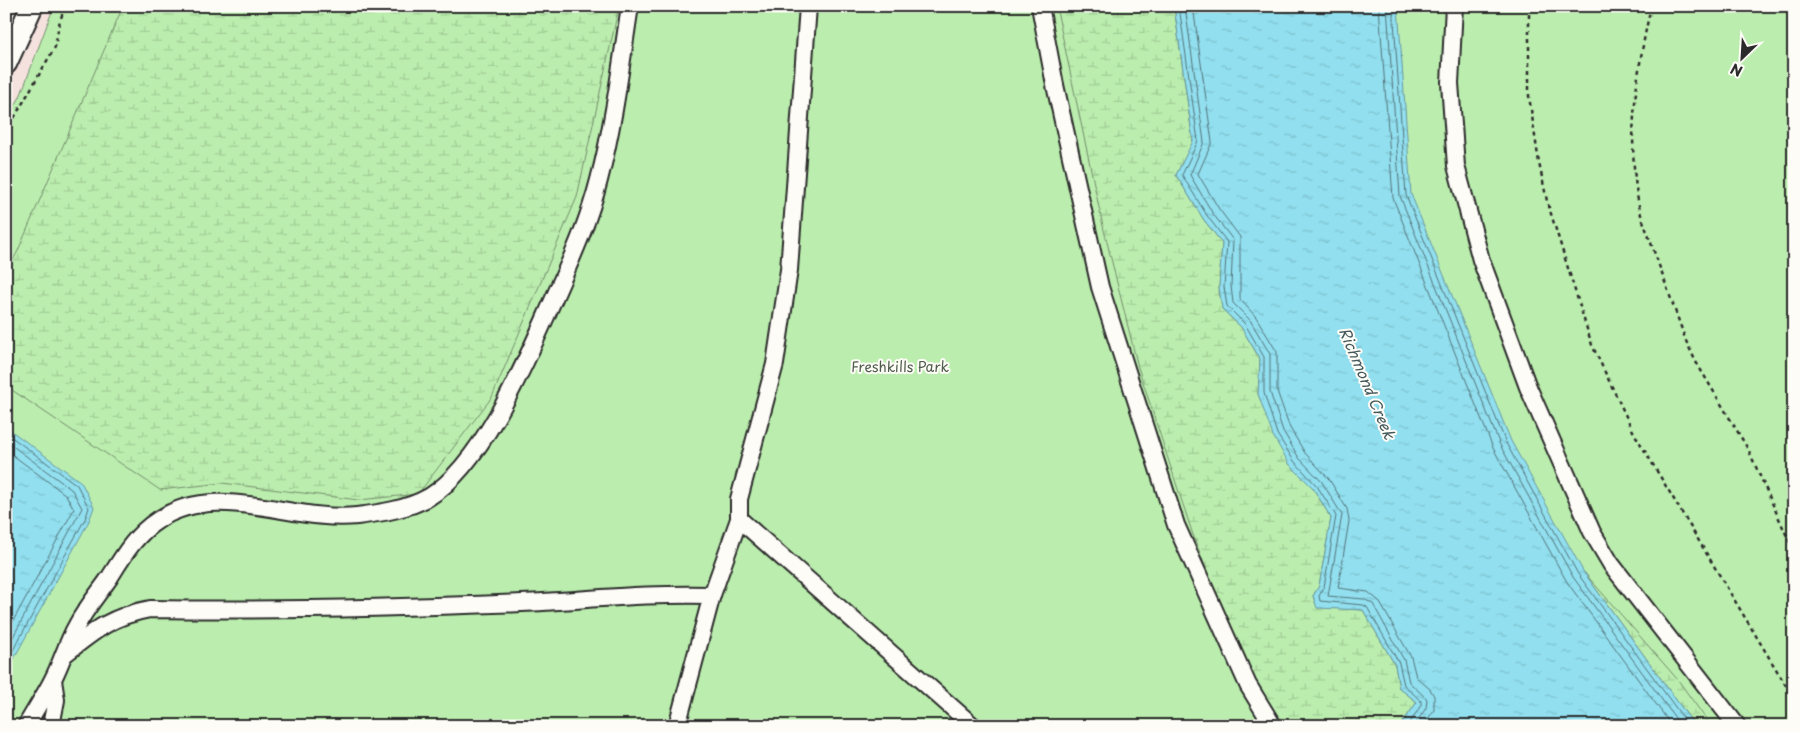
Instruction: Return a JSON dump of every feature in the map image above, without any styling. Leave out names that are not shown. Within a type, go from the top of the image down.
[{"type":"main road","points":[[6,63],[32,6]]},
{"type":"lane","points":[[26,726],[52,680],[76,626],[136,538],[158,520],[176,510],[213,503],[348,517],[377,513],[406,507],[429,497],[453,476],[479,445],[498,415],[526,359],[586,225],[609,139],[630,6]]},
{"type":"lane","points":[[677,726],[712,594],[739,520],[739,500],[775,364],[787,279],[808,6]]},
{"type":"lane","points":[[1040,6],[1055,85],[1100,287],[1176,525],[1248,685],[1273,726]]},
{"type":"lane","points":[[1454,6],[1450,83],[1456,166],[1481,260],[1528,387],[1592,532],[1611,564],[1737,726]]},
{"type":"lane","points":[[739,520],[973,726]]},
{"type":"lane","points":[[64,655],[108,622],[127,613],[150,609],[364,608],[548,602],[592,597],[712,594]]},
{"type":"lane","points":[[51,726],[56,700],[52,680]]},
{"type":"path","points":[[6,132],[55,47],[59,24],[65,6]]},
{"type":"path","points":[[1529,6],[1529,96],[1539,163],[1547,201],[1592,345],[1634,433],[1794,699]]},
{"type":"path","points":[[1652,6],[1644,40],[1635,102],[1633,151],[1636,195],[1641,215],[1686,341],[1696,362],[1748,449],[1794,552]]},
{"type":"green space","name":"Freshkills Park","points":[[54,6],[1794,6],[1794,726],[6,726],[6,121],[20,97]]},
{"type":"green space","points":[[123,6],[619,6],[577,197],[492,397],[418,494],[359,500],[222,483],[160,490],[6,386],[6,271],[17,253]]},
{"type":"green space","points":[[1056,6],[1174,6],[1193,142],[1176,175],[1204,220],[1222,243],[1219,287],[1222,309],[1241,327],[1260,359],[1258,394],[1290,465],[1313,488],[1331,518],[1319,586],[1313,596],[1317,607],[1363,610],[1395,665],[1399,688],[1417,702],[1403,722],[1403,726],[1285,726],[1243,665],[1193,535],[1138,367],[1103,226]]},
{"type":"green space","points":[[1583,571],[1678,680],[1711,726],[1695,726]]},
{"type":"water","name":"Richmond Creek","points":[[1174,6],[1398,6],[1411,194],[1511,441],[1583,571],[1695,726],[1403,726],[1403,722],[1417,702],[1399,688],[1395,665],[1363,610],[1317,608],[1313,596],[1319,586],[1331,518],[1313,488],[1290,465],[1273,436],[1258,394],[1260,359],[1241,327],[1222,309],[1219,287],[1222,243],[1204,220],[1176,175],[1193,141]]},
{"type":"water","points":[[6,427],[81,482],[94,507],[89,521],[6,673]]}]
